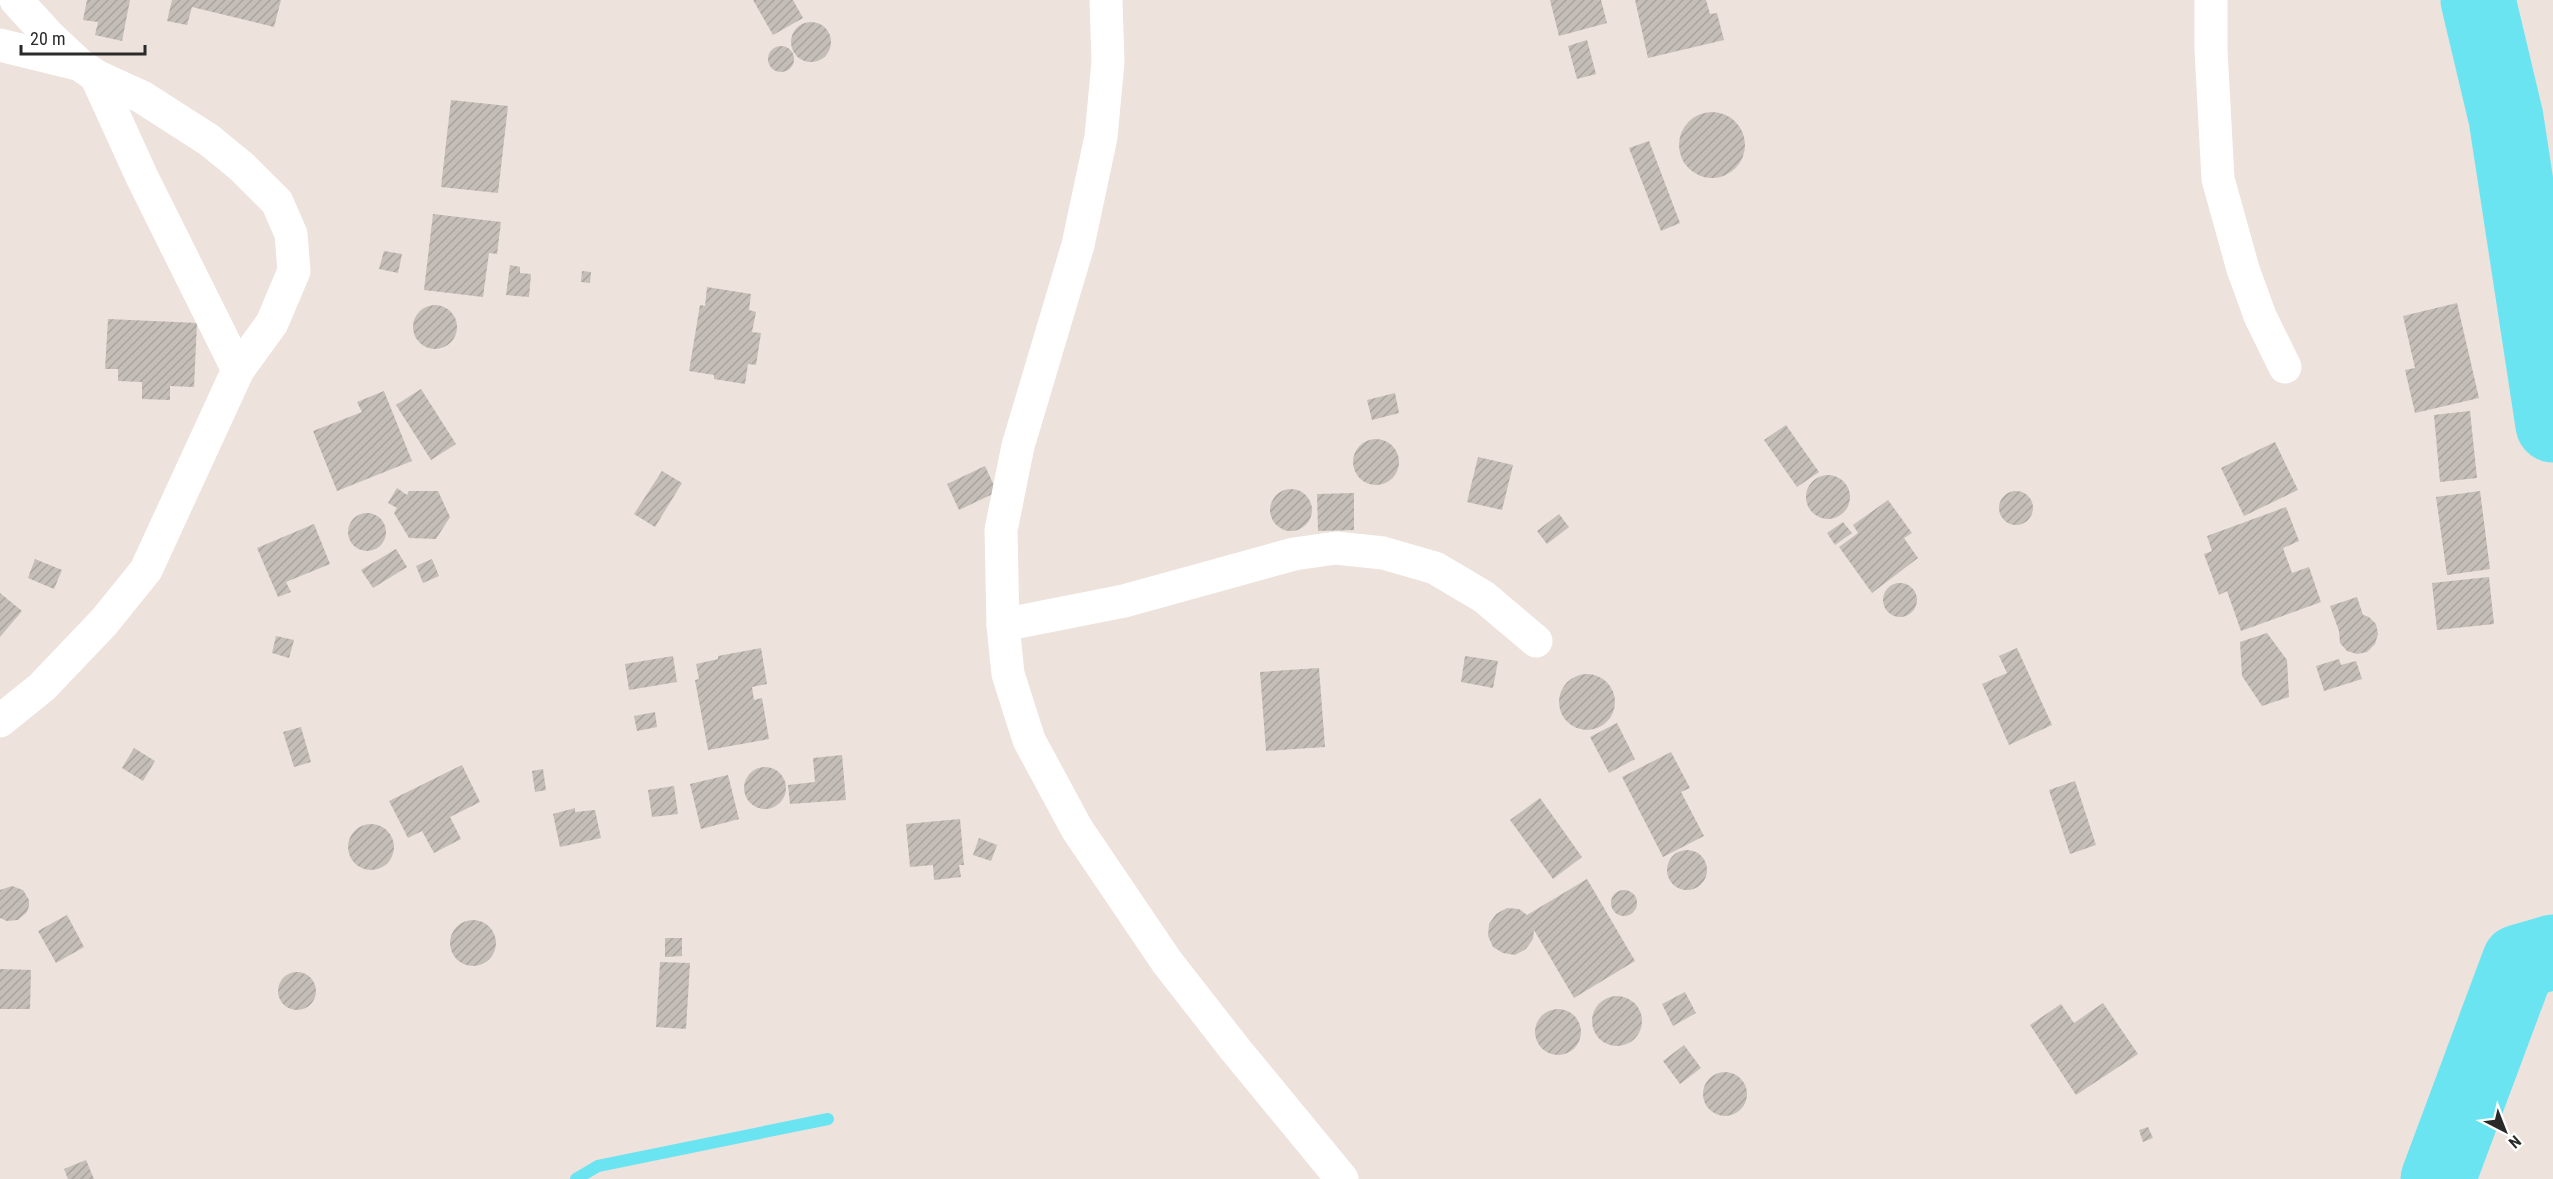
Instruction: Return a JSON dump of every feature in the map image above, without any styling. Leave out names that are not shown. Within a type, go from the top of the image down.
[{"type":"street","points":[[16,0],[49,36],[87,70],[238,370]]},
{"type":"street","points":[[1106,0],[1108,62],[1101,137],[1078,245],[1018,446],[1001,530],[1003,625],[1008,674],[1029,740],[1077,829],[1167,962],[1342,1179]]},
{"type":"street","points":[[2211,0],[2211,50],[2218,179],[2260,316],[2285,368]]},
{"type":"street","points":[[0,45],[87,70],[142,97],[209,140],[242,167],[277,202],[291,234],[294,271],[272,323],[238,370],[146,570],[104,622],[42,687],[0,721]]},
{"type":"street","points":[[1003,625],[1124,601],[1294,554],[1336,548],[1383,553],[1435,568],[1485,597],[1536,641]]},
{"type":"building","points":[[87,0],[130,0],[122,41],[95,35],[98,22],[83,20]]},
{"type":"building","points":[[172,0],[281,0],[274,27],[192,7],[187,25],[167,21]]},
{"type":"building","points":[[753,0],[793,0],[803,18],[773,35]]},
{"type":"building","points":[[1550,0],[1601,0],[1607,23],[1559,36]]},
{"type":"building","points":[[1635,0],[1706,0],[1710,14],[1717,13],[1724,40],[1648,58]]},
{"type":"building","points":[[811,22],[819,23],[825,28],[830,34],[830,50],[825,56],[819,61],[811,62],[803,61],[797,56],[792,50],[791,42],[792,34],[797,28],[803,23]]},
{"type":"building","points":[[1587,40],[1596,74],[1577,79],[1568,46]]},
{"type":"building","points":[[781,46],[790,50],[794,59],[790,68],[781,72],[772,68],[768,59],[772,50]]},
{"type":"building","points":[[451,100],[508,106],[498,193],[441,187]]},
{"type":"building","points":[[1712,112],[1725,115],[1735,122],[1742,132],[1745,145],[1742,158],[1735,168],[1725,175],[1712,178],[1699,175],[1689,168],[1682,158],[1679,145],[1682,132],[1689,122],[1699,115]]},
{"type":"building","points":[[1649,141],[1680,223],[1661,231],[1629,148]]},
{"type":"building","points":[[433,214],[501,222],[497,254],[489,253],[483,297],[424,290]]},
{"type":"building","points":[[384,251],[402,254],[398,273],[379,269]]},
{"type":"building","points":[[510,265],[520,267],[520,273],[531,274],[529,297],[506,295]]},
{"type":"building","points":[[582,271],[591,272],[590,283],[581,282]]},
{"type":"building","points":[[707,287],[751,294],[749,310],[756,312],[752,332],[761,333],[756,365],[748,364],[745,384],[714,379],[714,375],[689,371],[700,305],[705,306]]},
{"type":"building","points":[[2457,303],[2479,398],[2415,413],[2405,370],[2415,368],[2403,316]]},
{"type":"building","points":[[435,305],[450,312],[457,327],[450,342],[435,349],[420,342],[413,327],[420,312]]},
{"type":"building","points":[[108,319],[197,323],[194,387],[170,386],[170,400],[142,399],[142,382],[118,381],[118,369],[105,369]]},
{"type":"building","points":[[421,389],[456,444],[431,460],[396,405]]},
{"type":"building","points":[[384,391],[412,461],[337,491],[313,431],[362,412],[357,402]]},
{"type":"building","points":[[1395,393],[1399,413],[1372,420],[1367,400]]},
{"type":"building","points":[[2470,411],[2477,478],[2440,482],[2434,415]]},
{"type":"building","points":[[1786,425],[1819,472],[1797,487],[1764,440]]},
{"type":"building","points":[[1376,439],[1392,446],[1399,462],[1392,478],[1376,485],[1360,478],[1353,462],[1360,446]]},
{"type":"building","points":[[2275,442],[2298,490],[2244,516],[2221,468]]},
{"type":"building","points":[[1478,457],[1513,465],[1502,510],[1467,502]]},
{"type":"building","points":[[985,466],[997,492],[959,510],[947,484]]},
{"type":"building","points":[[662,471],[682,483],[655,527],[634,514]]},
{"type":"building","points":[[1828,475],[1843,482],[1850,497],[1843,512],[1828,519],[1813,512],[1806,497],[1813,482]]},
{"type":"building","points":[[397,488],[407,495],[409,491],[438,491],[450,517],[436,539],[409,538],[394,513],[397,508],[388,503]]},
{"type":"building","points":[[1291,489],[1299,490],[1306,495],[1311,502],[1311,518],[1306,525],[1299,530],[1291,531],[1283,530],[1276,525],[1271,518],[1270,510],[1271,502],[1276,495],[1283,490]]},
{"type":"building","points":[[2016,491],[2028,496],[2033,508],[2028,520],[2016,525],[2004,520],[1999,508],[2004,496]]},
{"type":"building","points":[[2480,491],[2490,569],[2447,575],[2436,497]]},
{"type":"building","points":[[1354,493],[1354,530],[1318,531],[1317,494]]},
{"type":"building","points":[[1888,500],[1912,533],[1904,538],[1918,558],[1872,593],[1839,547],[1858,533],[1853,525]]},
{"type":"building","points":[[2286,507],[2299,541],[2283,548],[2292,573],[2309,567],[2321,602],[2241,631],[2227,591],[2219,595],[2204,554],[2212,551],[2207,536]]},
{"type":"building","points":[[367,513],[374,514],[380,519],[385,525],[385,539],[380,545],[374,550],[367,551],[360,550],[354,545],[349,539],[348,532],[349,525],[354,519],[360,514]]},
{"type":"building","points":[[1559,514],[1569,527],[1547,544],[1537,531]]},
{"type":"building","points":[[1843,522],[1852,533],[1835,545],[1827,533]]},
{"type":"building","points":[[314,524],[330,564],[286,582],[291,592],[278,597],[257,548]]},
{"type":"building","points":[[396,549],[407,567],[373,588],[361,570]]},
{"type":"building","points":[[35,559],[62,570],[54,589],[28,578]]},
{"type":"building","points":[[432,559],[439,576],[423,583],[416,566]]},
{"type":"building","points":[[2489,577],[2494,624],[2437,630],[2432,583]]},
{"type":"building","points":[[1900,583],[1912,588],[1917,600],[1912,612],[1900,617],[1888,612],[1883,600],[1888,588]]},
{"type":"building","points":[[0,593],[22,611],[0,637]]},
{"type":"building","points":[[2357,597],[2363,615],[2376,624],[2378,634],[2375,644],[2367,652],[2357,654],[2347,651],[2340,643],[2339,631],[2330,606]]},
{"type":"building","points":[[2267,633],[2287,660],[2289,697],[2262,706],[2242,676],[2240,642]]},
{"type":"building","points":[[276,636],[294,640],[289,658],[272,653]]},
{"type":"building","points":[[761,648],[767,684],[752,687],[754,700],[762,698],[769,739],[708,750],[695,680],[699,679],[696,664],[718,659],[718,656]]},
{"type":"building","points":[[2017,648],[2052,725],[2009,745],[1982,684],[2007,673],[1999,656]]},
{"type":"building","points":[[673,656],[677,682],[629,690],[625,664]]},
{"type":"building","points":[[1465,656],[1498,661],[1493,688],[1461,682]]},
{"type":"building","points":[[2339,659],[2341,665],[2356,661],[2362,679],[2324,691],[2316,666]]},
{"type":"building","points":[[1319,668],[1325,747],[1266,751],[1260,672]]},
{"type":"building","points":[[1582,674],[1592,674],[1607,682],[1613,691],[1615,702],[1613,713],[1607,722],[1592,730],[1582,730],[1571,725],[1564,718],[1559,707],[1559,697],[1564,686],[1571,679]]},
{"type":"building","points":[[655,712],[657,727],[637,731],[634,716]]},
{"type":"building","points":[[1617,723],[1635,759],[1609,773],[1590,737]]},
{"type":"building","points":[[301,727],[311,762],[294,767],[283,732]]},
{"type":"building","points":[[134,748],[155,761],[143,781],[122,768]]},
{"type":"building","points":[[1671,752],[1690,788],[1681,792],[1704,836],[1663,857],[1622,777]]},
{"type":"building","points":[[842,755],[846,800],[790,804],[788,785],[815,782],[813,758]]},
{"type":"building","points":[[462,765],[480,802],[450,817],[461,839],[434,853],[422,831],[408,838],[389,801]]},
{"type":"building","points":[[765,767],[773,768],[780,773],[785,780],[785,796],[780,803],[773,808],[765,809],[757,808],[750,803],[745,796],[744,788],[745,780],[750,773],[757,768]]},
{"type":"building","points":[[543,769],[546,790],[535,792],[532,771]]},
{"type":"building","points":[[728,775],[739,819],[701,829],[690,784]]},
{"type":"building","points":[[2075,781],[2096,845],[2070,854],[2049,790]]},
{"type":"building","points":[[674,786],[678,814],[652,817],[648,790]]},
{"type":"building","points":[[1540,798],[1582,857],[1553,879],[1510,820]]},
{"type":"building","points":[[575,808],[575,812],[595,810],[601,838],[560,847],[553,814]]},
{"type":"building","points":[[960,819],[964,865],[959,865],[961,877],[934,880],[933,865],[910,867],[906,824]]},
{"type":"building","points":[[371,824],[387,831],[394,847],[387,863],[371,870],[355,863],[348,847],[355,831]]},
{"type":"building","points":[[979,838],[997,845],[991,861],[973,855]]},
{"type":"building","points":[[1687,850],[1701,856],[1707,870],[1701,884],[1687,890],[1673,884],[1667,870],[1673,856]]},
{"type":"building","points":[[1587,879],[1635,961],[1574,998],[1534,930],[1533,939],[1526,949],[1515,955],[1503,953],[1493,947],[1488,936],[1489,924],[1496,914],[1507,908],[1519,909],[1527,915]]},
{"type":"building","points":[[12,886],[23,890],[29,900],[29,906],[27,912],[18,920],[7,921],[0,918],[0,890]]},
{"type":"building","points":[[1624,890],[1633,894],[1637,903],[1633,912],[1624,916],[1615,912],[1611,903],[1615,894]]},
{"type":"building","points":[[67,915],[84,947],[56,963],[38,931]]},
{"type":"building","points":[[473,920],[489,927],[496,943],[489,959],[473,966],[457,959],[450,943],[457,927]]},
{"type":"building","points":[[665,938],[682,938],[682,956],[665,957]]},
{"type":"building","points":[[660,962],[690,963],[686,1029],[656,1027]]},
{"type":"building","points":[[0,969],[31,970],[30,1009],[0,1009]]},
{"type":"building","points":[[297,972],[311,977],[316,991],[311,1005],[297,1010],[283,1005],[278,991],[283,977]]},
{"type":"building","points":[[1685,992],[1696,1013],[1673,1026],[1662,1004]]},
{"type":"building","points":[[1612,996],[1622,996],[1635,1003],[1642,1016],[1642,1026],[1635,1039],[1622,1046],[1612,1046],[1603,1042],[1596,1035],[1592,1026],[1592,1016],[1596,1007],[1603,1000]]},
{"type":"building","points":[[2103,1003],[2138,1054],[2076,1095],[2030,1025],[2061,1004],[2074,1023]]},
{"type":"building","points":[[1558,1009],[1574,1016],[1581,1032],[1574,1048],[1558,1055],[1542,1048],[1535,1032],[1542,1016]]},
{"type":"building","points":[[1684,1045],[1701,1068],[1680,1084],[1663,1061]]},
{"type":"building","points":[[1725,1072],[1741,1078],[1747,1094],[1741,1110],[1725,1116],[1709,1110],[1703,1094],[1709,1078]]},
{"type":"building","points":[[2148,1127],[2153,1138],[2143,1142],[2139,1130]]},
{"type":"building","points":[[86,1160],[94,1179],[68,1179],[64,1169]]},
{"type":"waterway","points":[[2478,0],[2506,118],[2553,425]]},
{"type":"waterway","points":[[2438,1179],[2519,962],[2553,952]]},
{"type":"waterway","points":[[576,1179],[598,1166],[828,1119]]}]
